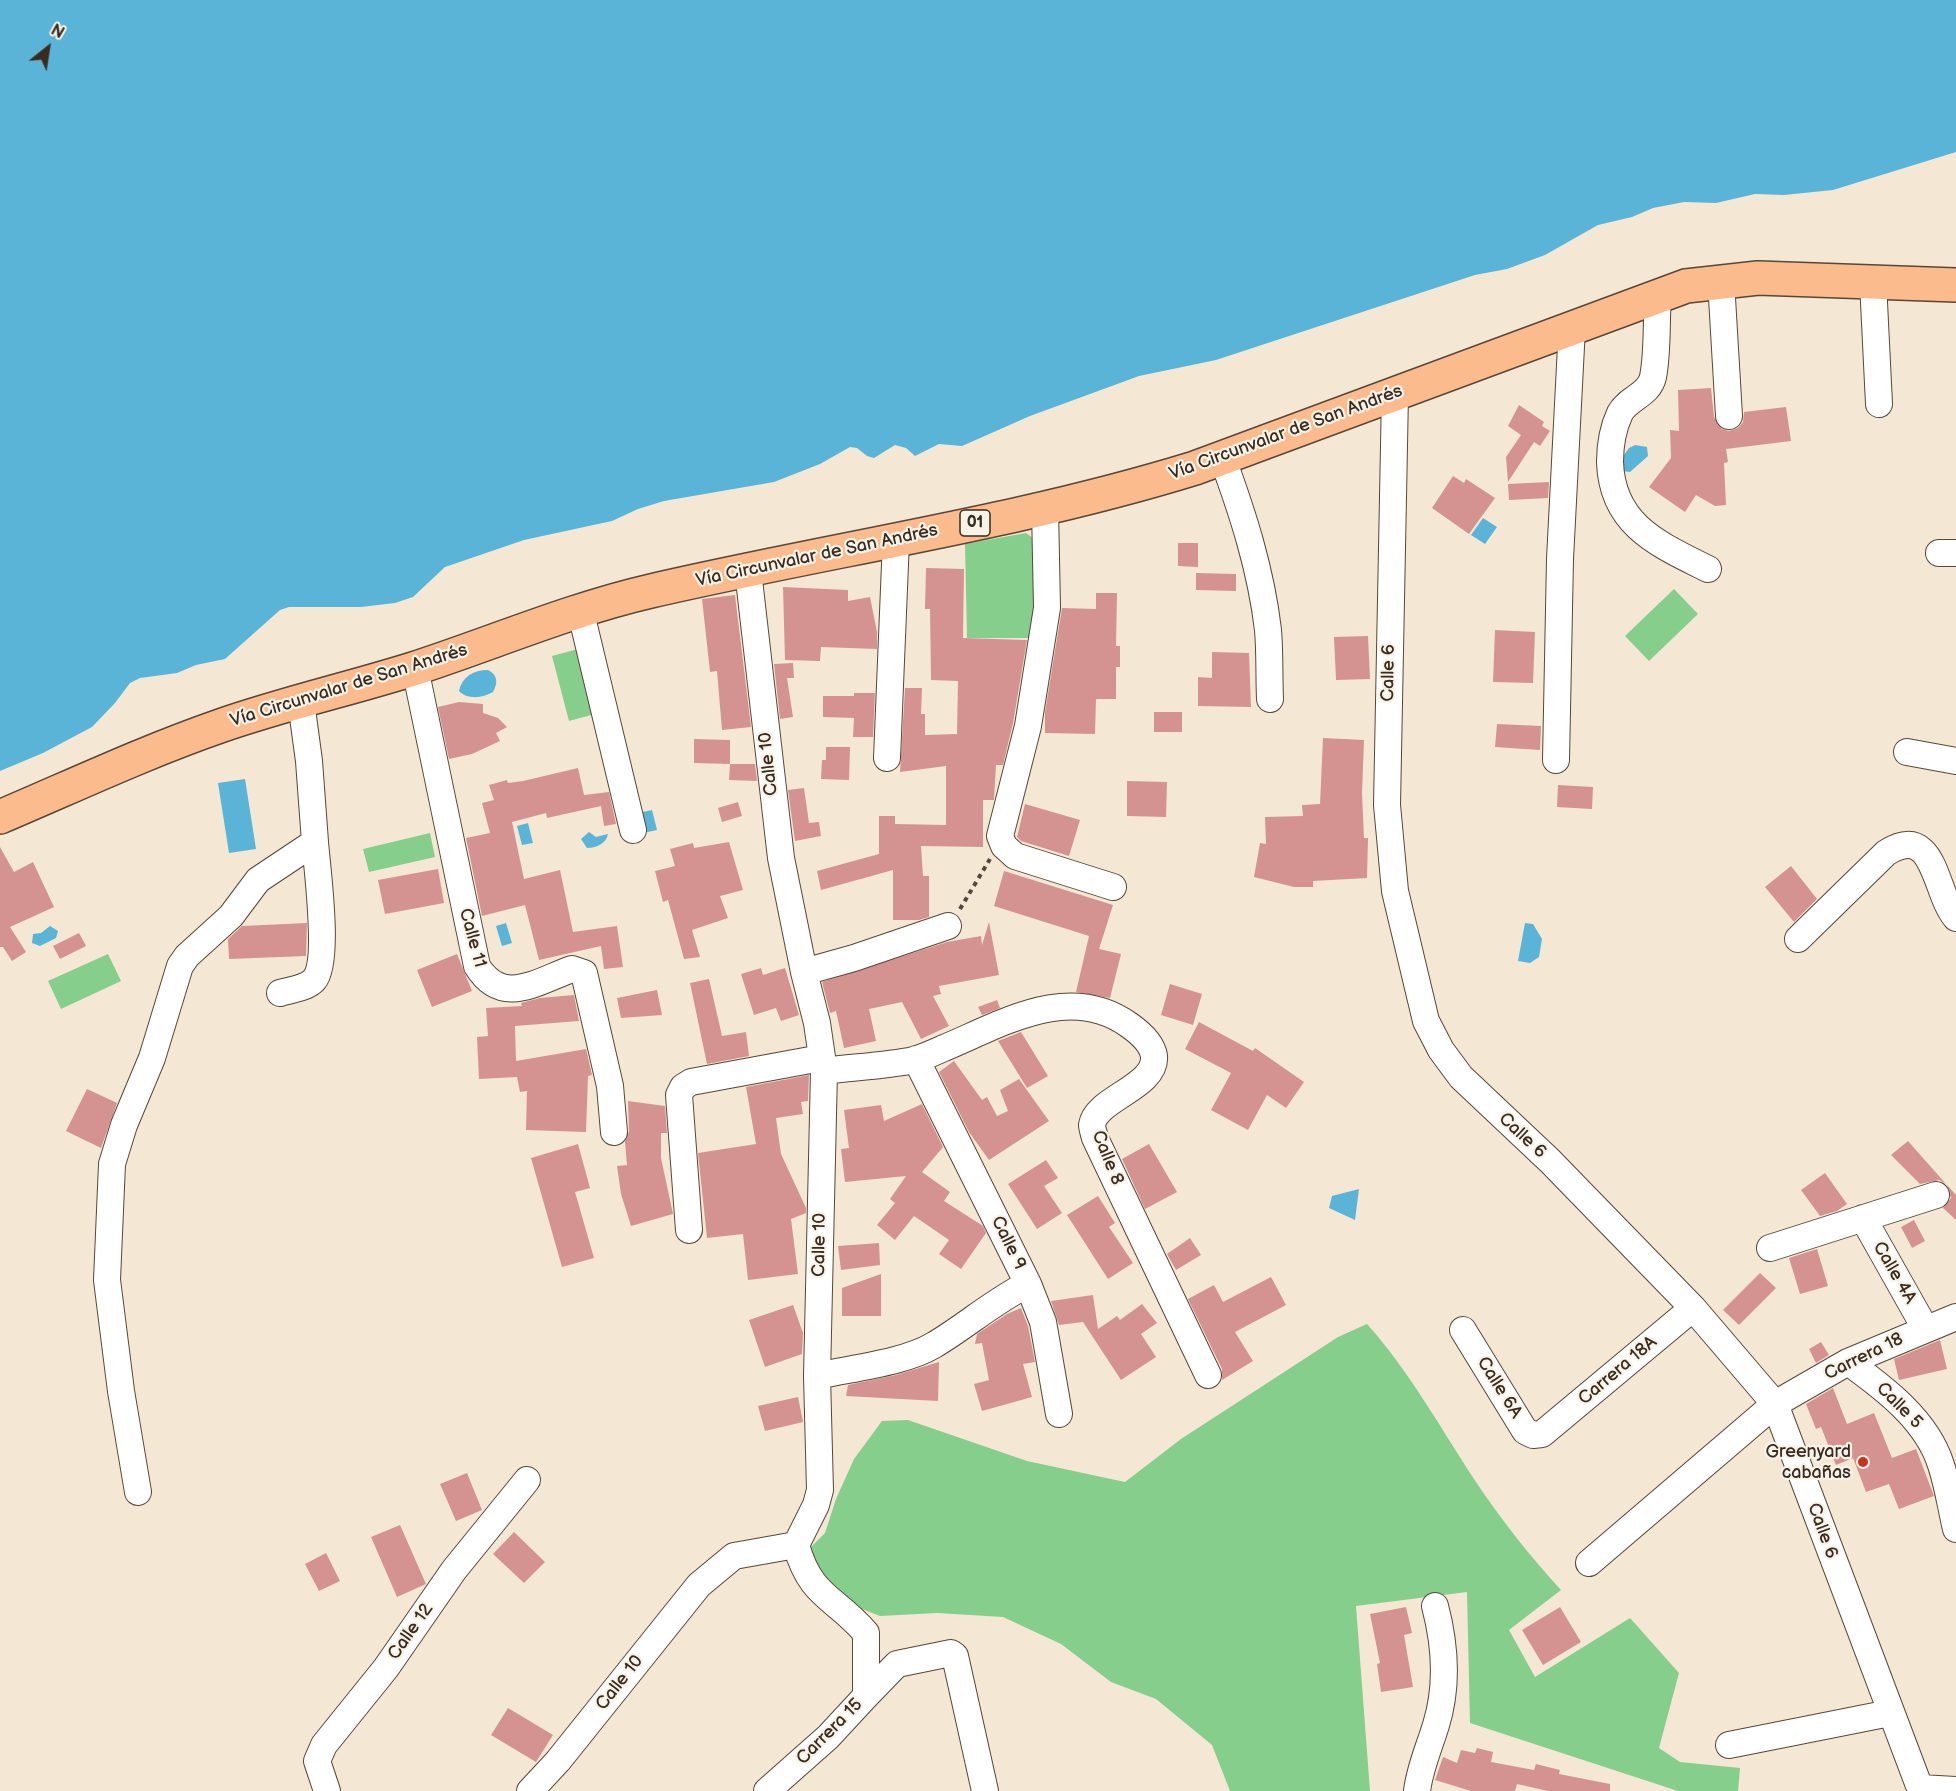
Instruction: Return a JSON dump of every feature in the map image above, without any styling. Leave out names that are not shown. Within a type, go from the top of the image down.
[{"type":"highway","name":"Vía Circunvalar de San Andrés","points":[[0,817],[153,751],[223,725],[414,668],[580,609],[1132,487],[1222,457],[1686,286],[1758,278],[1956,285]]},
{"type":"street","points":[[1721,281],[1729,416]]},
{"type":"street","points":[[1873,282],[1880,404]]},
{"type":"street","points":[[1658,295],[1653,377],[1643,393],[1626,404],[1620,413],[1612,438],[1611,476],[1624,513],[1642,532],[1708,569]]},
{"type":"street","points":[[1556,760],[1560,559],[1572,327]]},
{"type":"street","name":"Calle 6","points":[[1395,394],[1387,805],[1395,891],[1426,1021],[1441,1050],[1461,1077],[1550,1161],[1693,1308],[1775,1404],[1920,1790]]},
{"type":"street","points":[[1222,457],[1246,520],[1260,578],[1268,632],[1270,699]]},
{"type":"street","points":[[1045,508],[1047,608],[1028,726],[1000,836],[1004,846],[1015,856],[1113,887]]},
{"type":"street","points":[[887,758],[896,540]]},
{"type":"street","name":"Calle 10","points":[[530,1791],[558,1761],[699,1585],[734,1556],[796,1545],[816,1505],[820,1491],[817,1376],[822,1065],[817,1023],[804,972],[774,810],[748,571]]},
{"type":"street","points":[[580,609],[633,830]]},
{"type":"street","name":"Calle 11","points":[[414,668],[477,966],[485,979],[499,988],[508,990],[518,989],[572,969],[584,973],[610,1086],[614,1132]]},
{"type":"street","points":[[280,993],[310,983],[319,972],[322,946],[309,760],[301,702]]},
{"type":"street","points":[[1907,752],[1956,761]]},
{"type":"street","points":[[138,1492],[121,1391],[107,1280],[112,1164],[124,1125],[152,1058],[180,966],[187,956],[234,912],[258,880],[315,842]]},
{"type":"street","points":[[1798,939],[1886,853],[1909,843],[1921,848],[1956,918]]},
{"type":"street","points":[[804,972],[948,926]]},
{"type":"street","name":"Calle 8","points":[[689,1230],[679,1095],[683,1087],[691,1082],[822,1065],[916,1059],[1034,1010],[1060,1006],[1088,1007],[1119,1018],[1138,1031],[1150,1046],[1154,1063],[1149,1074],[1097,1114],[1092,1125],[1095,1138],[1208,1376]]},
{"type":"street","name":"Calle 9","points":[[817,1376],[915,1353],[933,1345],[999,1300],[1028,1284],[916,1059]]},
{"type":"street","points":[[1770,1248],[1935,1195]]},
{"type":"street","name":"Calle 4A","points":[[1863,1218],[1925,1328]]},
{"type":"street","points":[[1028,1284],[1043,1322],[1059,1414]]},
{"type":"street","name":"Carrera 18A","points":[[1542,1434],[1693,1308]]},
{"type":"street","name":"Carrera 18","points":[[1589,1563],[1775,1404],[1848,1362],[1956,1317]]},
{"type":"street","name":"Calle 6A","points":[[1463,1330],[1525,1431],[1533,1435],[1542,1434]]},
{"type":"street","name":"Calle 5","points":[[1848,1362],[1875,1382],[1902,1407],[1919,1424],[1931,1442],[1941,1464],[1956,1529]]},
{"type":"street","name":"Calle 12","points":[[327,1791],[317,1761],[324,1745],[386,1668],[454,1570],[526,1480]]},
{"type":"street","points":[[796,1545],[802,1568],[815,1588],[897,1664]]},
{"type":"street","points":[[1417,1791],[1420,1767],[1437,1723],[1442,1696],[1443,1635],[1435,1606]]},
{"type":"street","name":"Carrera 15","points":[[767,1791],[828,1737],[866,1696],[866,1633]]},
{"type":"street","points":[[866,1696],[897,1664],[945,1652],[955,1656],[985,1791]]},
{"type":"street","points":[[1729,1745],[1890,1713]]},
{"type":"street","points":[[1920,1790],[1956,1790]]},
{"type":"path","points":[[948,926],[978,876],[1004,846]]},
{"type":"green space","points":[[1026,533],[1037,541],[1039,548],[1032,638],[967,638],[965,544]]},
{"type":"green space","points":[[1674,589],[1698,614],[1649,661],[1625,636]]},
{"type":"green space","points":[[578,649],[595,714],[569,721],[552,656]]},
{"type":"green space","points":[[430,833],[435,857],[369,872],[363,849]]},
{"type":"green space","points":[[108,954],[121,981],[61,1009],[48,981]]},
{"type":"green space","points":[[1367,1324],[1411,1381],[1496,1511],[1561,1590],[1509,1630],[1535,1677],[1630,1618],[1679,1673],[1659,1748],[1680,1762],[1740,1768],[1738,1791],[1678,1791],[1470,1723],[1467,1592],[1356,1606],[1370,1791],[1230,1791],[1212,1745],[1156,1699],[1111,1682],[1061,1644],[1003,1617],[937,1613],[880,1616],[839,1600],[802,1556],[825,1533],[836,1499],[854,1459],[882,1421],[908,1420],[1027,1461],[1125,1482],[1181,1439],[1338,1337]]},
{"type":"water","points":[[0,0],[1956,0],[1956,152],[1833,190],[1784,195],[1755,194],[1716,203],[1684,202],[1653,208],[1632,217],[1598,225],[1545,255],[1507,269],[1475,275],[1216,360],[1139,376],[1030,416],[962,446],[939,444],[915,456],[906,448],[895,445],[874,458],[867,456],[857,448],[850,447],[820,464],[774,482],[664,501],[638,509],[612,521],[524,540],[445,567],[413,597],[395,603],[361,607],[289,607],[280,610],[225,659],[196,665],[177,673],[140,678],[130,683],[92,727],[43,753],[0,771]]},
{"type":"water","points":[[1635,445],[1647,447],[1648,456],[1630,472],[1622,471],[1618,463],[1629,448]]},
{"type":"water","points":[[1483,518],[1497,527],[1485,544],[1471,535]]},
{"type":"water","points":[[488,670],[494,674],[496,680],[493,692],[475,697],[466,696],[459,691],[469,675]]},
{"type":"water","points":[[245,779],[256,849],[229,853],[218,783]]},
{"type":"water","points":[[652,810],[657,830],[643,833],[638,813]]},
{"type":"water","points":[[528,823],[533,843],[522,845],[517,826]]},
{"type":"water","points":[[589,832],[596,837],[608,834],[600,845],[587,848],[581,839]]},
{"type":"water","points":[[506,923],[512,943],[502,946],[496,926]]},
{"type":"water","points":[[1525,923],[1533,924],[1542,939],[1539,957],[1530,963],[1518,961]]},
{"type":"water","points":[[50,926],[58,931],[56,938],[40,946],[32,943],[33,934],[41,933]]},
{"type":"water","points":[[1359,1189],[1355,1220],[1329,1208],[1332,1196]]},
{"type":"building","points":[[1711,388],[1714,417],[1722,429],[1729,431],[1738,428],[1743,422],[1744,412],[1786,407],[1791,441],[1726,449],[1728,462],[1724,463],[1726,505],[1715,506],[1696,495],[1685,512],[1649,487],[1671,458],[1670,430],[1679,431],[1678,390]]},
{"type":"building","points":[[1519,405],[1544,422],[1542,426],[1550,431],[1540,446],[1534,442],[1508,482],[1506,457],[1521,435],[1508,426]]},
{"type":"building","points":[[1453,476],[1464,483],[1466,479],[1495,498],[1469,534],[1432,508]]},
{"type":"building","points":[[1549,482],[1548,498],[1509,500],[1508,484]]},
{"type":"building","points":[[1178,543],[1198,543],[1198,567],[1178,566]]},
{"type":"building","points":[[926,568],[964,569],[963,638],[1027,640],[1013,723],[1003,765],[996,765],[994,800],[983,800],[983,847],[921,846],[923,876],[929,876],[929,917],[919,920],[893,920],[893,870],[821,890],[817,871],[879,854],[879,816],[895,816],[895,824],[946,825],[946,766],[900,772],[905,688],[922,688],[921,714],[925,714],[925,735],[957,734],[958,681],[931,680],[930,609],[925,609]]},
{"type":"building","points":[[1196,573],[1236,574],[1236,591],[1196,590]]},
{"type":"building","points":[[783,587],[848,590],[848,601],[870,597],[877,632],[877,649],[821,647],[820,661],[785,660]]},
{"type":"building","points":[[1096,593],[1117,593],[1116,646],[1120,646],[1120,667],[1116,667],[1116,699],[1096,699],[1095,734],[1045,733],[1045,712],[1062,608],[1096,609]]},
{"type":"building","points":[[735,595],[751,727],[722,730],[717,671],[710,672],[702,599]]},
{"type":"building","points":[[1495,630],[1535,632],[1533,683],[1493,682]]},
{"type":"building","points":[[1368,636],[1370,679],[1336,680],[1334,637]]},
{"type":"building","points":[[1212,652],[1249,653],[1251,707],[1198,706],[1198,677],[1212,678]]},
{"type":"building","points":[[793,663],[794,678],[787,678],[793,717],[780,719],[774,664]]},
{"type":"building","points":[[854,693],[875,693],[873,737],[853,737],[854,718],[823,717],[823,696],[854,696]]},
{"type":"building","points":[[459,702],[483,704],[483,713],[498,718],[507,727],[496,733],[500,741],[472,754],[449,759],[438,707]]},
{"type":"building","points":[[1154,712],[1182,712],[1182,732],[1154,732]]},
{"type":"building","points":[[1497,724],[1541,726],[1540,750],[1495,747]]},
{"type":"building","points":[[1323,738],[1364,740],[1362,793],[1364,838],[1368,838],[1367,878],[1313,881],[1313,887],[1294,887],[1254,877],[1260,843],[1266,844],[1265,817],[1303,816],[1302,805],[1320,804]]},
{"type":"building","points":[[694,739],[730,740],[730,764],[694,763]]},
{"type":"building","points":[[826,747],[850,747],[849,780],[821,779],[822,760],[826,760]]},
{"type":"building","points":[[730,764],[755,764],[757,781],[729,780]]},
{"type":"building","points":[[578,768],[584,795],[609,792],[616,824],[604,826],[601,806],[547,818],[546,813],[512,822],[524,879],[560,870],[573,932],[617,926],[623,967],[604,969],[601,946],[539,960],[525,905],[482,916],[466,838],[490,833],[482,803],[494,800],[489,785],[507,780],[508,783],[523,781]]},
{"type":"building","points":[[1127,781],[1167,782],[1166,817],[1127,816]]},
{"type":"building","points":[[1558,785],[1593,787],[1592,809],[1557,807]]},
{"type":"building","points":[[804,788],[809,823],[819,822],[821,836],[795,841],[788,790]]},
{"type":"building","points":[[738,802],[742,816],[722,822],[718,808]]},
{"type":"building","points":[[1025,804],[1080,820],[1069,856],[1021,841],[1017,837]]},
{"type":"building","points":[[729,842],[743,890],[720,896],[728,918],[692,930],[700,957],[684,959],[668,900],[663,902],[655,871],[675,866],[670,849],[693,843],[694,848]]},
{"type":"building","points":[[0,847],[14,872],[33,862],[54,907],[10,927],[26,952],[12,961],[3,947],[0,947]]},
{"type":"building","points":[[1791,866],[1817,899],[1794,922],[1765,887]]},
{"type":"building","points":[[438,869],[444,903],[385,914],[378,880]]},
{"type":"building","points":[[1004,871],[1113,905],[1099,949],[1121,954],[1110,998],[1076,992],[1089,936],[994,906]]},
{"type":"building","points":[[989,922],[999,975],[939,986],[941,994],[933,996],[949,1026],[921,1039],[902,1002],[869,1009],[876,1041],[844,1048],[836,1011],[830,1013],[822,982],[947,942],[981,936],[982,945]]},
{"type":"building","points":[[307,923],[306,956],[229,959],[228,939],[242,926]]},
{"type":"building","points":[[79,933],[86,946],[60,959],[53,946]]},
{"type":"building","points":[[457,954],[472,991],[432,1007],[417,970]]},
{"type":"building","points":[[761,968],[763,975],[785,968],[799,1015],[781,1021],[776,1008],[754,1015],[741,974]]},
{"type":"building","points":[[709,979],[722,1036],[746,1032],[749,1056],[707,1064],[690,983]]},
{"type":"building","points":[[1170,984],[1202,994],[1193,1025],[1161,1015]]},
{"type":"building","points":[[657,990],[662,1015],[621,1018],[617,998]]},
{"type":"building","points":[[574,995],[579,1021],[515,1026],[516,1061],[586,1049],[592,1075],[588,1076],[586,1132],[526,1130],[527,1091],[520,1092],[517,1077],[479,1079],[477,1037],[488,1036],[486,1008],[522,1006],[521,1003],[540,998]]},
{"type":"building","points":[[997,1000],[1000,1008],[982,1015],[978,1007]]},
{"type":"building","points":[[1199,1022],[1253,1051],[1255,1048],[1304,1082],[1286,1108],[1267,1095],[1248,1130],[1211,1110],[1231,1073],[1185,1049]]},
{"type":"building","points":[[1021,1032],[1048,1076],[1027,1088],[998,1041]]},
{"type":"building","points":[[954,1061],[982,1100],[987,1097],[997,1116],[1008,1111],[1000,1090],[1019,1079],[1049,1121],[989,1160],[969,1132],[939,1072]]},
{"type":"building","points":[[809,1075],[808,1101],[801,1102],[803,1114],[776,1118],[781,1154],[806,1208],[806,1213],[791,1219],[798,1274],[748,1280],[743,1234],[707,1238],[698,1153],[756,1144],[746,1087]]},
{"type":"building","points":[[87,1089],[117,1103],[101,1148],[66,1131]]},
{"type":"building","points":[[628,1101],[665,1106],[667,1133],[661,1133],[661,1158],[673,1214],[631,1226],[621,1194],[617,1166],[627,1165],[625,1142],[629,1131]]},
{"type":"building","points":[[922,1104],[943,1147],[922,1172],[950,1192],[944,1201],[983,1226],[986,1233],[961,1269],[939,1254],[949,1240],[914,1216],[895,1240],[877,1225],[895,1203],[890,1199],[906,1176],[845,1182],[841,1149],[849,1148],[844,1110],[881,1105],[884,1121]]},
{"type":"building","points":[[1908,1141],[1946,1184],[1939,1180],[1920,1184],[1891,1155]]},
{"type":"building","points":[[578,1144],[590,1188],[575,1192],[594,1258],[562,1267],[531,1158]]},
{"type":"building","points":[[1149,1144],[1177,1192],[1145,1209],[1122,1159]]},
{"type":"building","points":[[1046,1160],[1058,1178],[1044,1186],[1062,1213],[1037,1229],[1008,1184]]},
{"type":"building","points":[[1825,1173],[1847,1204],[1837,1211],[1820,1216],[1801,1190]]},
{"type":"building","points":[[1947,1185],[1956,1195],[1956,1220],[1943,1208],[1951,1198]]},
{"type":"building","points":[[1098,1196],[1115,1223],[1109,1227],[1133,1263],[1108,1279],[1067,1215]]},
{"type":"building","points":[[1914,1220],[1925,1241],[1912,1248],[1901,1227]]},
{"type":"building","points":[[1190,1238],[1201,1255],[1176,1270],[1167,1254]]},
{"type":"building","points":[[879,1243],[880,1265],[841,1270],[838,1246]]},
{"type":"building","points":[[1817,1249],[1828,1286],[1800,1294],[1789,1258]]},
{"type":"building","points":[[1760,1273],[1776,1288],[1739,1325],[1723,1310]]},
{"type":"building","points":[[881,1274],[881,1316],[842,1316],[842,1288]]},
{"type":"building","points":[[1271,1277],[1286,1305],[1235,1332],[1253,1361],[1222,1380],[1222,1369],[1188,1299],[1214,1285],[1223,1302]]},
{"type":"building","points":[[1093,1295],[1098,1329],[1117,1316],[1120,1320],[1142,1304],[1157,1323],[1141,1334],[1156,1357],[1121,1380],[1083,1322],[1059,1325],[1051,1301]]},
{"type":"building","points":[[793,1305],[803,1333],[802,1354],[765,1367],[749,1320]]},
{"type":"building","points":[[1021,1308],[1028,1326],[1035,1362],[1023,1364],[1032,1397],[982,1411],[974,1384],[989,1380],[982,1343],[975,1344],[977,1334],[1007,1314]]},
{"type":"building","points":[[1940,1340],[1947,1369],[1899,1380],[1894,1359]]},
{"type":"building","points":[[1821,1342],[1829,1355],[1816,1363],[1809,1349]]},
{"type":"building","points":[[939,1362],[938,1401],[846,1396],[848,1385],[896,1375]]},
{"type":"building","points":[[1833,1388],[1847,1424],[1874,1413],[1892,1458],[1916,1449],[1934,1496],[1899,1509],[1889,1484],[1866,1492],[1853,1458],[1836,1465],[1821,1427],[1816,1429],[1806,1404]]},
{"type":"building","points":[[798,1397],[803,1422],[765,1431],[758,1406]]},
{"type":"building","points":[[467,1473],[482,1510],[456,1521],[440,1484]]},
{"type":"building","points":[[400,1525],[426,1584],[397,1597],[371,1537]]},
{"type":"building","points":[[514,1532],[545,1562],[524,1583],[493,1554]]},
{"type":"building","points":[[326,1553],[340,1581],[319,1591],[305,1564]]},
{"type":"building","points":[[1406,1607],[1412,1633],[1404,1635],[1413,1687],[1381,1692],[1377,1664],[1380,1663],[1370,1614]]},
{"type":"building","points":[[1560,1607],[1581,1642],[1543,1665],[1522,1630]]},
{"type":"building","points":[[508,1708],[553,1735],[536,1762],[491,1735]]},
{"type":"building","points":[[1477,1748],[1493,1752],[1491,1762],[1534,1770],[1536,1764],[1560,1770],[1559,1774],[1610,1784],[1610,1791],[1548,1791],[1517,1784],[1515,1791],[1471,1791],[1435,1780],[1443,1757],[1457,1763],[1461,1750],[1475,1753]]},
{"type":"place","name":"Greenyard cabañas","points":[[1863,1462]]}]
